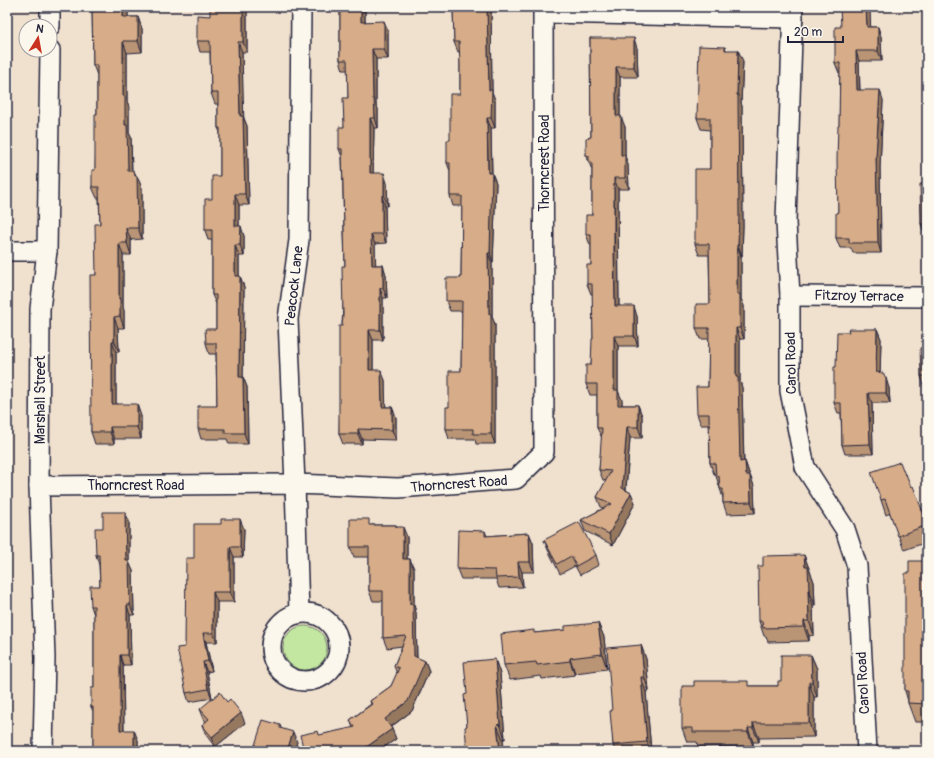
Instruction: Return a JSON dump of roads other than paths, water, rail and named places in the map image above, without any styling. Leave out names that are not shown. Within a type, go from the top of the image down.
[{"type":"street","points":[[50,7],[50,18]]},
{"type":"street","name":"Peacock Lane","points":[[299,613],[296,484],[288,319],[299,240],[301,7]]},
{"type":"street","points":[[544,10],[793,12]]},
{"type":"street","name":"Thorncrest Road","points":[[39,486],[296,484],[398,488],[516,479],[544,452],[544,10]]},
{"type":"street","name":"Carol Road","points":[[793,12],[786,222],[790,296],[790,391],[805,467],[845,529],[857,566],[867,751]]},
{"type":"street","name":"Marshall Street","points":[[43,751],[45,658],[39,486],[40,309],[47,251],[50,58]]},
{"type":"street","points":[[7,251],[47,251]]},
{"type":"street","name":"Fitzroy Terrace","points":[[790,296],[927,297]]}]
